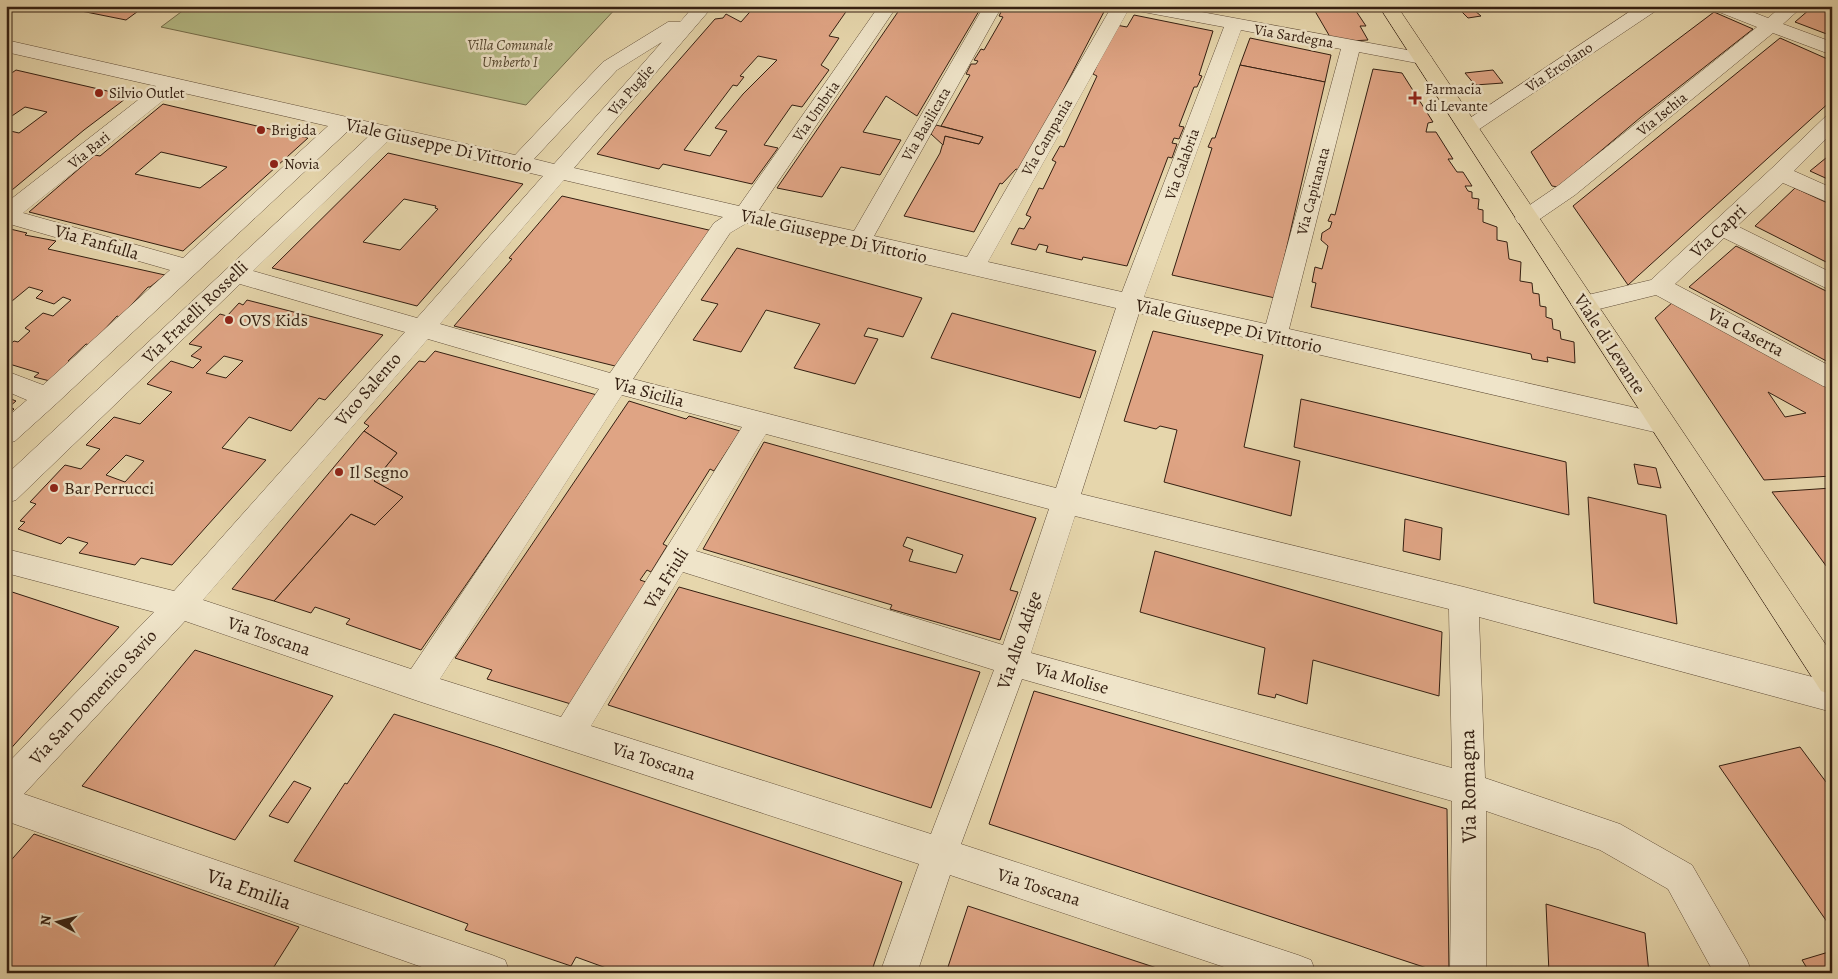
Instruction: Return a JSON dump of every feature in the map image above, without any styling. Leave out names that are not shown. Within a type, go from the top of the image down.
[{"type":"main road","name":"Viale di Levante","points":[[1388,6],[1832,681]]},
{"type":"street","name":"Via Umbria","points":[[744,215],[888,6]]},
{"type":"street","name":"Via Basilicata","points":[[859,242],[993,6]]},
{"type":"street","name":"Via Campania","points":[[973,267],[1121,6]]},
{"type":"street","name":"Via Sardegna","points":[[1138,6],[1422,58]]},
{"type":"street","name":"Via Ercolano","points":[[1468,128],[1650,6]]},
{"type":"street","points":[[1720,6],[1832,49]]},
{"type":"street","name":"Via Ischia","points":[[1526,218],[1567,190],[1794,6]]},
{"type":"street","points":[[518,164],[610,66],[702,9]]},
{"type":"street","name":"Via Puglie","points":[[557,173],[702,9]]},
{"type":"street","name":"Via Calabria","points":[[1130,303],[1234,25]]},
{"type":"street","name":"Via Capitanata","points":[[1275,336],[1351,46]]},
{"type":"street","name":"Viale Giuseppe Di Vittorio","points":[[14,48],[1662,424]]},
{"type":"street","points":[[6,61],[14,48]]},
{"type":"street","name":"Via Bari","points":[[6,216],[171,84]]},
{"type":"street","name":"Via Capri","points":[[1583,304],[1659,286],[1780,173],[1831,122]]},
{"type":"street","name":"Via Fratelli Rosselli","points":[[6,434],[344,123]]},
{"type":"street","name":"Via Fratelli Rosselli","points":[[6,492],[385,132]]},
{"type":"street","name":"Vico Salento","points":[[180,606],[557,173]]},
{"type":"street","points":[[1780,173],[1832,197]]},
{"type":"street","points":[[418,686],[616,384],[722,228],[744,215]]},
{"type":"street","name":"Via Fanfulla","points":[[6,216],[188,267]]},
{"type":"street","points":[[1722,228],[1832,283]]},
{"type":"street","name":"Via Sicilia","points":[[235,274],[616,384],[1065,502],[1464,600],[1832,697]]},
{"type":"street","name":"Via Caserta","points":[[1659,286],[1832,379]]},
{"type":"street","name":"Via Alto Adige","points":[[898,973],[940,854],[1013,662],[1130,303]]},
{"type":"street","points":[[6,381],[47,397]]},
{"type":"street","name":"Via Friuli","points":[[570,734],[760,421]]},
{"type":"street","name":"Via Molise","points":[[678,558],[1013,662],[1470,789],[1608,836],[1680,877],[1734,973]]},
{"type":"street","name":"Via Toscana","points":[[6,561],[180,606],[418,686],[940,854],[1298,973]]},
{"type":"street","name":"Via Romagna","points":[[1464,600],[1470,789],[1468,973]]},
{"type":"street","name":"Via San Domenico Savio","points":[[6,789],[180,606]]},
{"type":"street","name":"Via Emilia","points":[[6,804],[492,973]]},
{"type":"green space","name":"Villa Comunale Umberto I","points":[[189,6],[618,6],[526,105],[161,27]]},
{"type":"building","points":[[56,6],[145,6],[126,20]]},
{"type":"building","points":[[755,6],[850,6],[829,36],[839,38],[821,65],[829,70],[802,107],[792,105],[764,145],[778,148],[752,184],[663,164],[659,169],[597,154],[715,19],[723,18],[726,14],[741,22]],"holes":[[[758,56],[777,60],[743,94],[715,128],[727,131],[710,156],[684,150],[733,85],[737,86],[744,77],[740,76]]]},
{"type":"building","points":[[902,6],[982,6],[917,116],[886,96],[863,132],[901,140],[880,175],[841,167],[822,197],[777,188]]},
{"type":"building","points":[[1004,6],[1107,6],[1021,171],[1016,169],[1002,184],[1000,183],[974,232],[904,216],[940,153],[945,136],[979,144],[983,137],[941,126],[970,75],[966,74],[971,64],[976,64],[978,61],[974,60],[981,49],[984,50],[1003,17],[999,16]]},
{"type":"building","points":[[1187,6],[1232,6],[1230,11],[1216,9],[1215,11]]},
{"type":"building","points":[[1312,6],[1348,6],[1351,11],[1356,11],[1366,26],[1360,26],[1368,40],[1333,42]]},
{"type":"building","points":[[1820,6],[1832,6],[1832,36],[1795,22],[1810,9],[1815,11]]},
{"type":"building","points":[[1474,10],[1481,16],[1468,18],[1461,11]]},
{"type":"building","points":[[1714,12],[1753,29],[1641,117],[1558,187],[1552,186],[1531,152]]},
{"type":"building","points":[[1134,15],[1213,31],[1199,75],[1202,76],[1197,87],[1194,87],[1179,126],[1184,127],[1179,139],[1174,138],[1172,143],[1177,144],[1172,158],[1168,157],[1127,266],[1083,257],[1082,260],[1046,252],[1048,246],[1039,244],[1036,250],[1011,244],[1019,228],[1024,229],[1031,217],[1026,215],[1039,188],[1043,189],[1056,162],[1052,160],[1060,146],[1064,147],[1097,76],[1093,74],[1116,25],[1127,27]]},
{"type":"building","points":[[1250,38],[1331,55],[1325,82],[1240,65]]},
{"type":"building","points":[[1780,38],[1832,61],[1832,100],[1628,285],[1573,206]]},
{"type":"building","points":[[1240,65],[1325,82],[1275,298],[1172,275],[1212,148],[1208,147],[1212,138],[1215,138]]},
{"type":"building","points":[[1373,69],[1402,73],[1433,122],[1428,123],[1426,132],[1436,132],[1453,159],[1448,159],[1457,172],[1463,172],[1472,186],[1465,186],[1468,191],[1472,192],[1472,198],[1479,199],[1478,209],[1483,210],[1483,222],[1497,227],[1497,240],[1507,242],[1509,259],[1521,262],[1520,281],[1532,283],[1533,293],[1539,294],[1540,306],[1546,307],[1546,317],[1552,319],[1553,329],[1560,331],[1561,339],[1574,342],[1575,363],[1547,357],[1548,362],[1532,359],[1531,354],[1311,307],[1316,283],[1312,282],[1315,267],[1322,269],[1328,246],[1321,240],[1322,233],[1330,228],[1332,222],[1328,221],[1331,214],[1335,215]]},
{"type":"building","points":[[16,70],[129,96],[84,130],[6,195],[6,142],[11,139],[6,138],[6,130],[19,133],[47,112],[25,107],[6,120],[6,77]]},
{"type":"building","points":[[1493,70],[1503,83],[1475,85],[1465,73]]},
{"type":"building","points":[[163,104],[308,138],[183,251],[29,212],[95,155],[100,156]],"holes":[[[161,152],[227,167],[200,188],[135,174]]]},
{"type":"building","points":[[936,125],[983,137],[979,144],[945,136],[943,145],[931,134]]},
{"type":"building","points":[[388,153],[523,184],[417,306],[272,268]],"holes":[[[404,199],[436,206],[435,208],[438,209],[400,250],[363,242]]]},
{"type":"building","points":[[1832,153],[1832,181],[1810,171]]},
{"type":"building","points":[[1795,188],[1832,205],[1832,265],[1755,226]]},
{"type":"building","points":[[562,196],[713,231],[619,367],[454,326],[512,259],[509,258]]},
{"type":"building","points":[[6,228],[27,233],[25,235],[56,241],[48,249],[165,275],[148,287],[90,345],[86,344],[68,361],[71,362],[50,381],[34,377],[39,373],[6,363],[6,348],[14,341],[18,342],[30,331],[25,328],[43,313],[53,316],[71,300],[63,297],[54,304],[36,298],[43,291],[29,287],[6,306]]},
{"type":"building","points":[[1736,246],[1832,294],[1832,364],[1689,287]]},
{"type":"building","points":[[737,248],[922,298],[903,337],[868,328],[864,336],[878,339],[855,384],[794,368],[820,324],[766,310],[741,352],[693,340],[718,304],[701,300]]},
{"type":"building","points":[[247,300],[383,335],[325,400],[319,398],[291,431],[249,417],[222,448],[266,460],[172,565],[141,558],[135,565],[79,553],[88,543],[68,537],[61,544],[18,529],[25,522],[20,521],[36,504],[30,502],[65,465],[81,469],[100,449],[86,445],[114,417],[140,424],[172,392],[147,384],[171,361],[193,368],[201,360],[191,356],[202,347],[189,344],[220,314],[227,316],[239,303],[243,305]],"holes":[[[224,356],[243,361],[226,378],[206,373]],[[126,455],[144,461],[125,482],[106,475]]]},
{"type":"building","points":[[1673,302],[1832,388],[1832,476],[1764,480],[1655,318]],"holes":[[[1768,392],[1806,413],[1785,417]]]},
{"type":"building","points":[[952,313],[1096,351],[1080,398],[931,358]]},
{"type":"building","points":[[1153,331],[1263,355],[1244,447],[1300,461],[1291,516],[1164,482],[1177,430],[1160,426],[1156,429],[1124,421]]},
{"type":"building","points":[[435,351],[597,395],[421,650],[346,624],[350,619],[315,607],[311,613],[274,601],[351,514],[375,525],[403,497],[374,481],[397,453],[364,431],[369,426],[364,423],[419,361],[425,362]]},
{"type":"building","points":[[6,397],[16,401],[9,407],[14,409],[6,416]]},
{"type":"building","points":[[1301,399],[1566,462],[1569,515],[1294,447]]},
{"type":"building","points":[[629,401],[686,419],[689,416],[740,431],[714,471],[710,469],[663,544],[667,546],[651,572],[647,570],[640,580],[646,582],[571,704],[487,679],[492,670],[455,658]]},
{"type":"building","points":[[364,431],[397,453],[374,481],[403,497],[375,525],[351,514],[274,601],[232,589]]},
{"type":"building","points":[[764,442],[1036,518],[1010,590],[1018,592],[1000,640],[890,609],[892,605],[703,549]],"holes":[[[907,537],[963,555],[956,573],[909,561],[913,550],[903,546]]]},
{"type":"building","points":[[1634,464],[1656,468],[1661,488],[1638,484]]},
{"type":"building","points":[[1832,488],[1832,574],[1772,492]]},
{"type":"building","points":[[1588,497],[1666,515],[1677,624],[1594,603]]},
{"type":"building","points":[[1405,519],[1442,528],[1440,560],[1403,551]]},
{"type":"building","points":[[1155,551],[1442,632],[1439,696],[1313,660],[1307,704],[1276,694],[1275,698],[1258,694],[1265,648],[1140,612]]},
{"type":"building","points":[[679,587],[980,672],[931,808],[608,705]]},
{"type":"building","points":[[6,590],[119,627],[6,754]]},
{"type":"building","points":[[195,650],[333,696],[235,840],[82,786]]},
{"type":"building","points":[[1034,691],[1447,809],[1449,973],[1442,973],[989,824]]},
{"type":"building","points":[[394,714],[902,882],[871,973],[620,973],[576,957],[571,966],[465,930],[468,924],[294,861],[345,783],[347,784]]},
{"type":"building","points":[[1800,747],[1832,790],[1832,929],[1719,766]]},
{"type":"building","points":[[294,781],[311,788],[288,823],[269,816]]},
{"type":"building","points":[[34,834],[299,927],[270,973],[6,973],[6,866]]},
{"type":"building","points":[[1546,904],[1645,933],[1649,973],[1549,973]]},
{"type":"building","points":[[968,906],[1172,973],[946,973]]},
{"type":"building","points":[[1832,951],[1832,973],[1810,973],[1802,960]]},
{"type":"place","name":"Silvio Outlet","points":[[99,93]]},
{"type":"place","name":"Farmacia di Levante","points":[[1415,98]]},
{"type":"place","name":"Brigida","points":[[261,130]]},
{"type":"place","name":"Novia","points":[[274,164]]},
{"type":"place","name":"OVS Kids","points":[[229,320]]},
{"type":"place","name":"Il Segno","points":[[339,472]]},
{"type":"place","name":"Bar Perrucci","points":[[54,488]]}]
